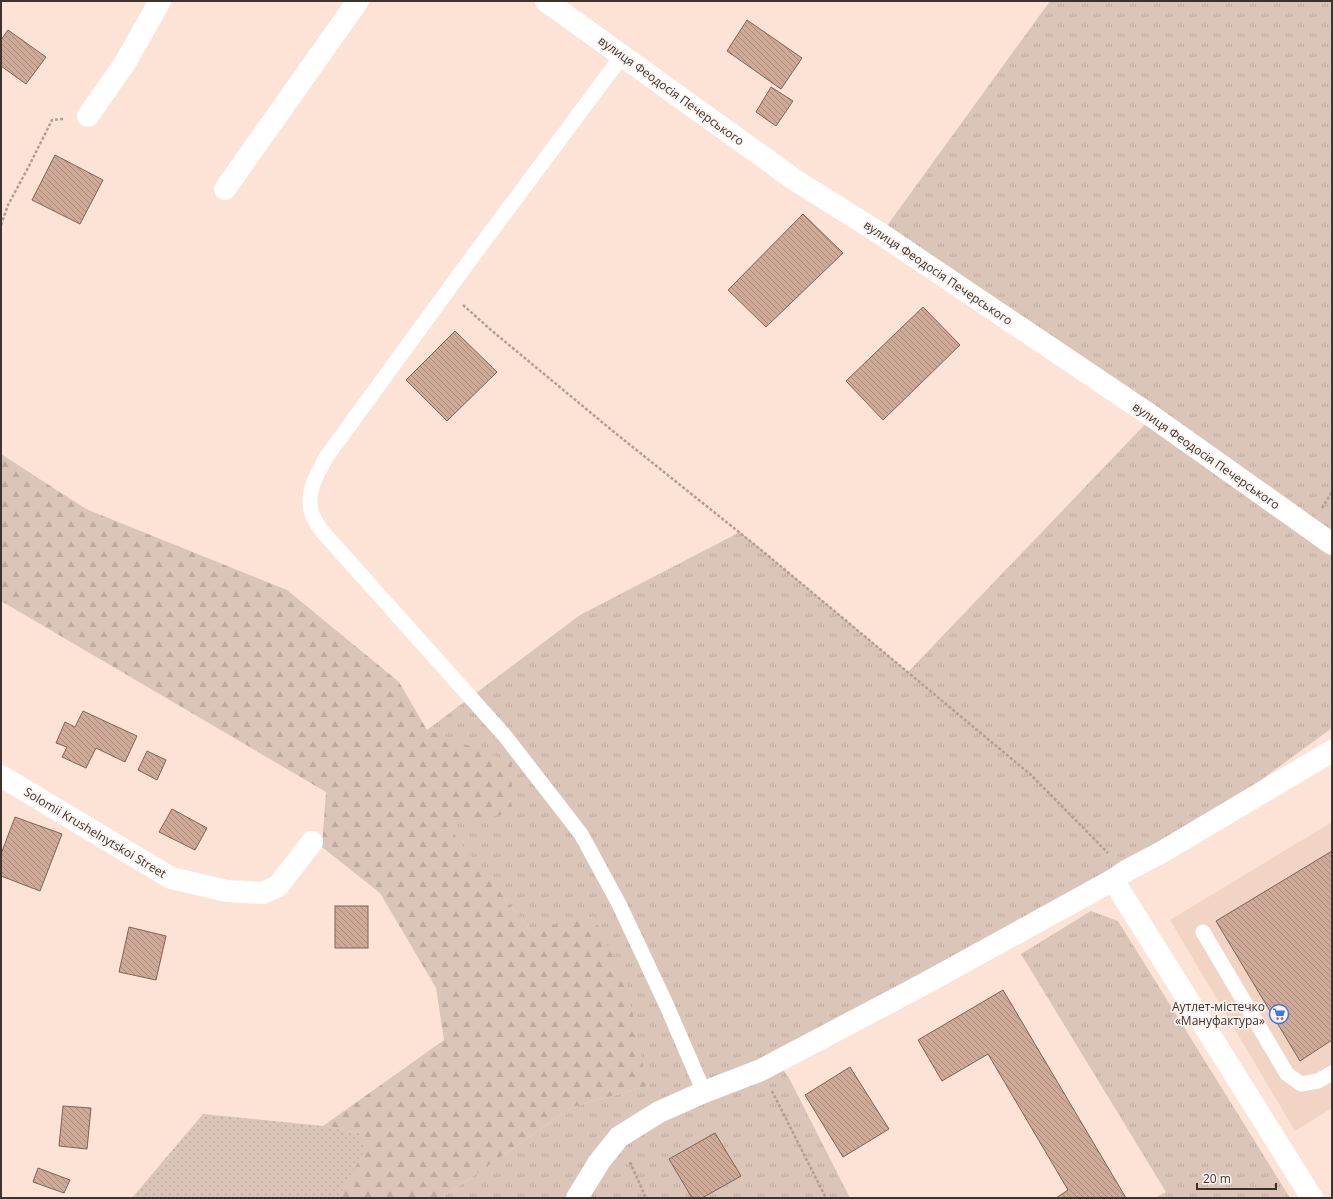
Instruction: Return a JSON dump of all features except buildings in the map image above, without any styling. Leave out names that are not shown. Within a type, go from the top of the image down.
[{"type":"street","points":[[88,116],[125,63],[160,1]]},
{"type":"street","points":[[225,189],[358,1]]},
{"type":"street","name":"вулиця Феодосія Печерського","points":[[546,1],[794,180],[882,234],[1152,417],[1332,544]]},
{"type":"street","points":[[577,1198],[599,1162],[619,1137],[659,1112],[704,1092],[761,1070],[924,984],[1120,876],[1332,751]]},
{"type":"street","name":"Solomii Krushelnytskoi Street","points":[[1,776],[171,878],[227,891],[263,893],[278,886],[312,842]]},
{"type":"street","points":[[1120,876],[1312,1198]]},
{"type":"lane","points":[[622,56],[327,456],[313,480],[309,499],[312,514],[321,530],[505,736],[581,834],[622,911],[666,1004],[704,1092]]},
{"type":"lane","points":[[1203,932],[1287,1074],[1301,1084],[1318,1081],[1332,1073]]},
{"type":"path","points":[[1,225],[8,205],[52,120],[88,116]]},
{"type":"path","points":[[448,291],[614,432],[760,549],[1031,775],[1120,876]]},
{"type":"path","points":[[761,1070],[826,1198]]},
{"type":"path","points":[[619,1137],[646,1198]]},
{"type":"shaded area","name":"Аутлет-містечко «Мануфактура»","points":[[1332,822],[1332,1108],[1295,1131],[1170,920]]},
{"type":"green space","points":[[1050,1],[1332,1],[1332,728],[1162,852],[777,1061],[789,1078],[850,1198],[441,1198],[573,1107],[647,1086],[530,930],[445,824],[427,730],[580,615],[740,532],[908,672],[1152,417],[881,234]]},
{"type":"green space","points":[[1,454],[86,509],[287,590],[399,682],[427,730],[512,762],[511,813],[446,824],[530,930],[593,916],[627,985],[647,1086],[573,1107],[441,1198],[338,1198],[359,1133],[323,1126],[444,1040],[436,988],[380,893],[322,847],[326,792],[1,601]]},
{"type":"green space","points":[[1091,911],[1118,921],[1290,1198],[1155,1198],[1166,1192],[1021,954]]},
{"type":"green space","points":[[203,1114],[323,1126],[359,1133],[365,1150],[338,1198],[132,1198]]},
{"type":"place","name":"Аутлет-містечко «Мануфактура»","points":[[1279,1014]]}]
